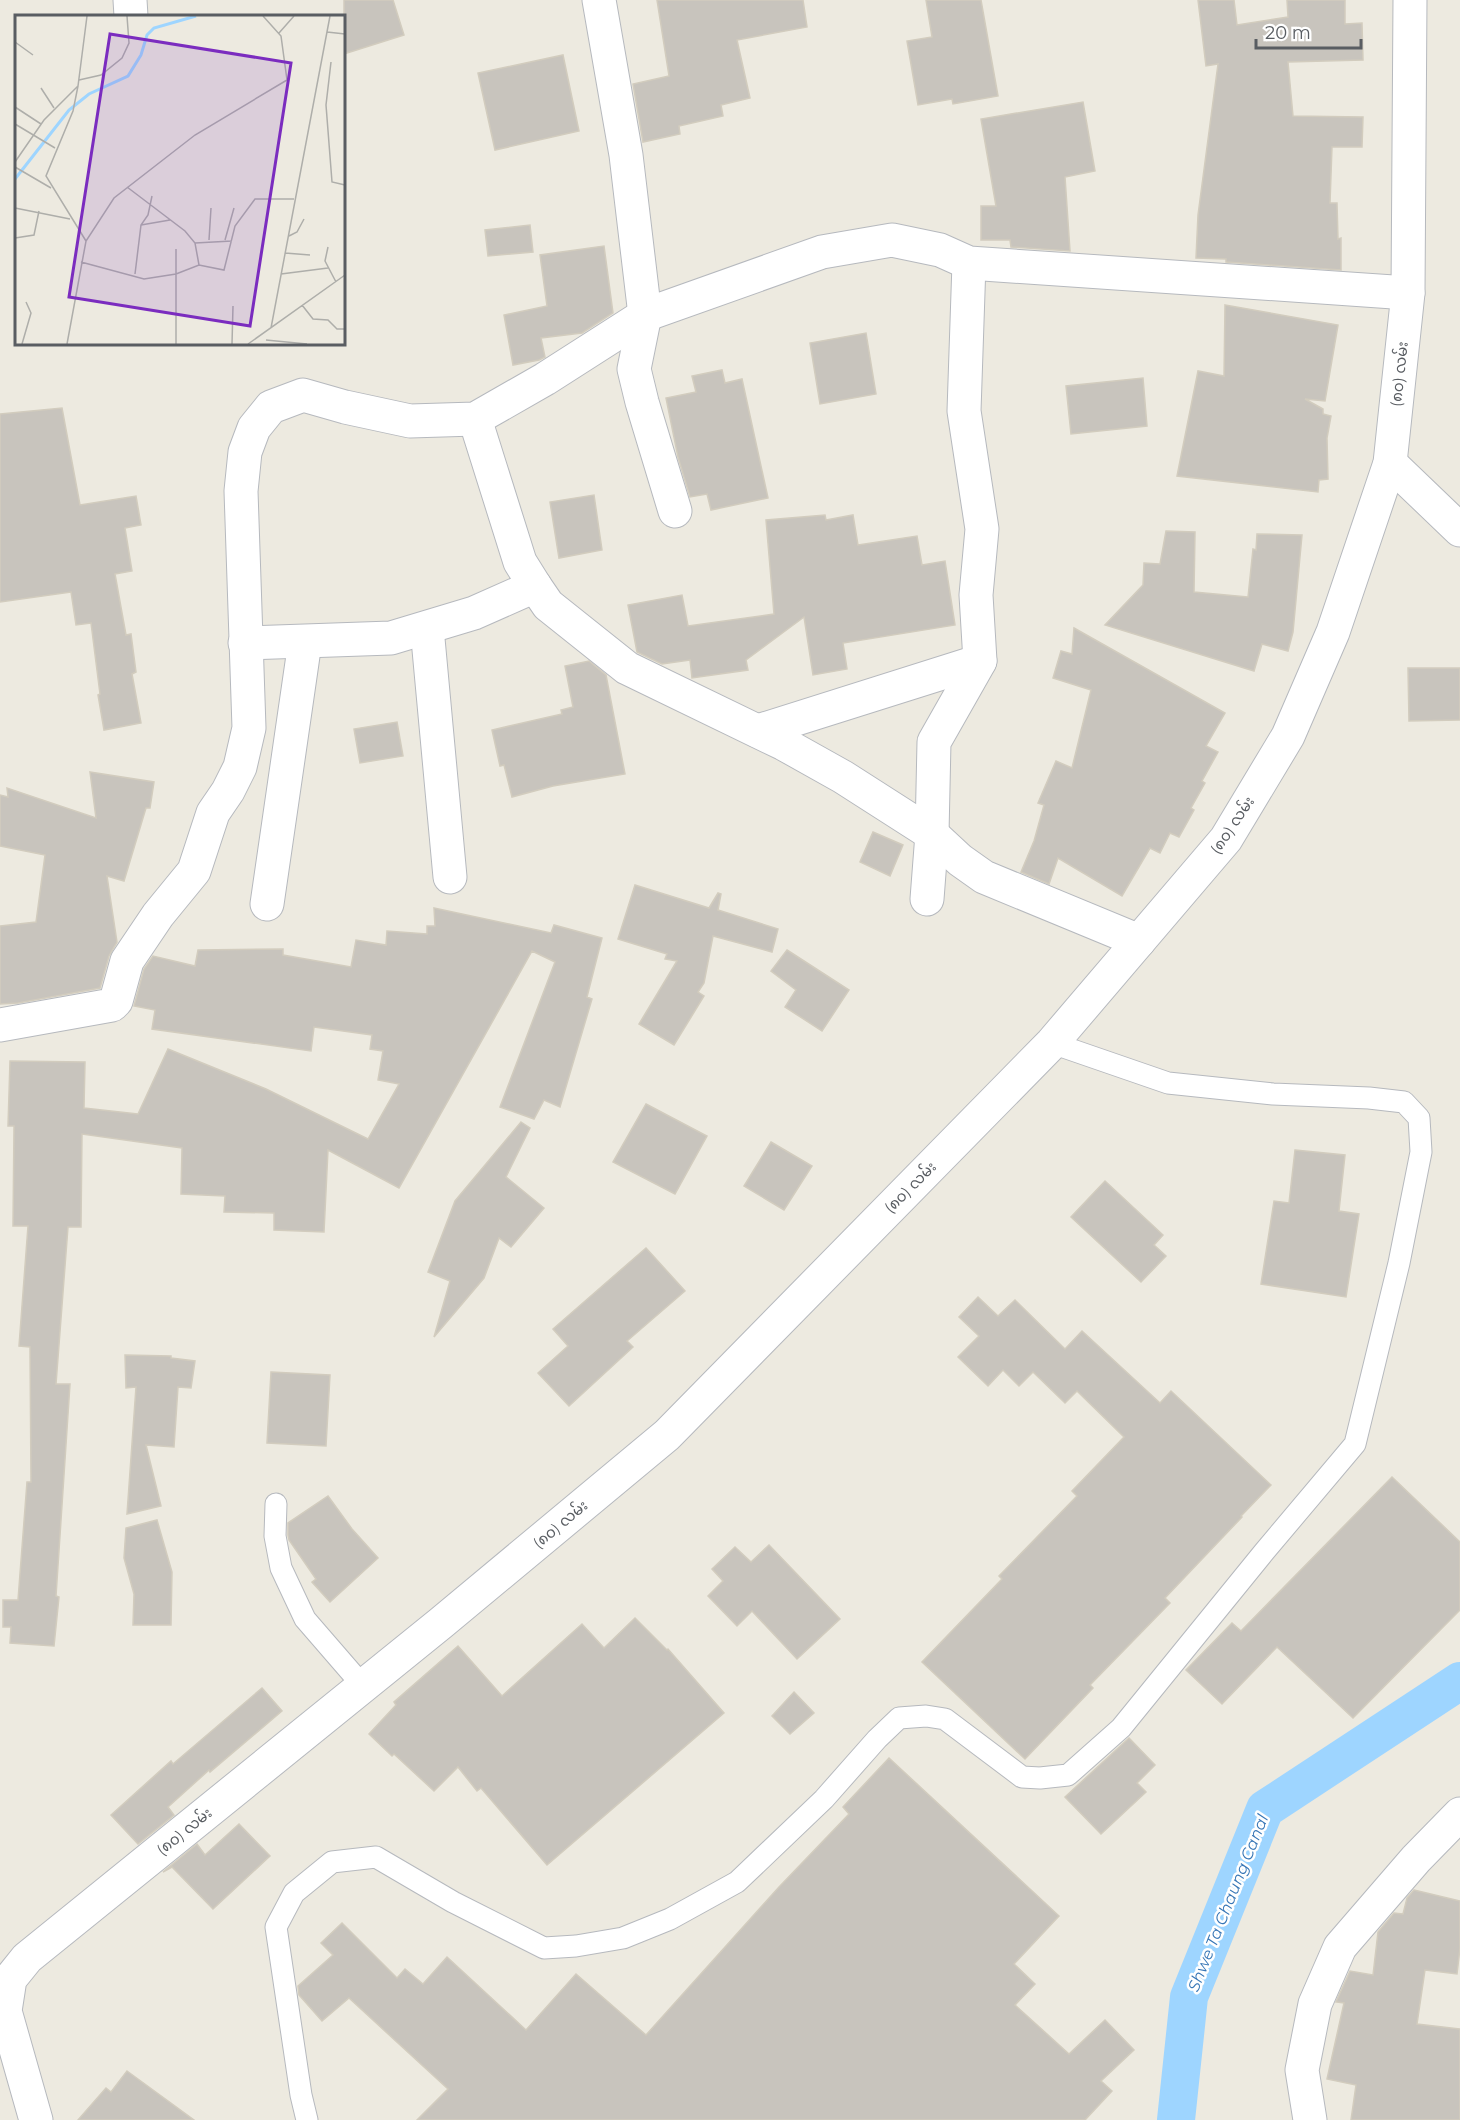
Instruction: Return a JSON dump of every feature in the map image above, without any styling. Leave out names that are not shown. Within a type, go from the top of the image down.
[{"type":"street","points":[[130,0],[131,15]]},
{"type":"street","points":[[599,0],[626,155],[645,315],[634,369],[675,511]]},
{"type":"street","name":"(၈၀) လမ်း","points":[[36,2120],[5,2012],[10,1979],[27,1958],[363,1686],[667,1435],[1052,1043],[1227,839],[1288,736],[1333,632],[1390,463],[1408,293],[1410,0]]},
{"type":"street","points":[[0,1025],[112,1005],[117,1001],[127,962],[158,915],[194,871],[213,813],[240,767],[249,728],[240,491],[245,452],[254,428],[271,407],[303,395],[410,421],[475,419],[545,379],[645,315],[822,252],[892,240],[940,250],[969,263],[1408,293]]},
{"type":"street","points":[[927,899],[933,834],[934,742],[980,662],[976,595],[982,529],[964,411],[969,263]]},
{"type":"street","points":[[475,419],[520,562],[548,605],[627,668],[758,731],[843,777],[933,834],[960,860],[984,878],[1139,941]]},
{"type":"street","points":[[1390,463],[1460,530]]},
{"type":"street","points":[[245,644],[391,638],[474,613],[535,586]]},
{"type":"street","points":[[427,628],[450,877]]},
{"type":"street","points":[[267,904],[305,642]]},
{"type":"street","points":[[758,731],[980,662]]},
{"type":"street","points":[[1310,2120],[1302,2070],[1316,2004],[1340,1947],[1416,1859],[1460,1814]]},
{"type":"lane","points":[[306,2120],[276,1927],[294,1893],[332,1862],[376,1857],[453,1902],[544,1948],[576,1946],[623,1938],[670,1919],[737,1882],[824,1799],[877,1739],[899,1718],[926,1716],[945,1719],[1022,1777],[1068,1775],[1121,1728],[1355,1444],[1399,1263],[1421,1152],[1419,1118],[1404,1102],[1369,1098],[1273,1094],[1168,1083],[1052,1043]]},
{"type":"lane","points":[[276,1504],[275,1536],[281,1568],[305,1619],[363,1686]]},
{"type":"building","points":[[344,0],[393,0],[404,35],[345,54]]},
{"type":"building","points":[[657,0],[803,0],[807,27],[737,40],[750,98],[721,105],[723,116],[679,126],[680,134],[643,142],[633,84],[669,76]]},
{"type":"building","points":[[926,0],[981,0],[998,96],[953,104],[952,99],[918,105],[907,41],[932,37]]},
{"type":"building","points":[[1198,0],[1234,0],[1237,25],[1288,17],[1287,0],[1345,0],[1345,24],[1362,23],[1363,60],[1288,62],[1293,116],[1363,117],[1362,147],[1332,147],[1330,203],[1337,203],[1338,239],[1341,238],[1341,270],[1196,258],[1198,215],[1218,64],[1206,66]]},
{"type":"building","points":[[563,55],[579,131],[495,150],[478,73]]},
{"type":"building","points":[[1083,102],[1095,171],[1065,177],[1070,251],[1011,247],[1010,240],[981,240],[981,206],[996,206],[981,119]]},
{"type":"building","points":[[530,225],[533,252],[488,256],[485,230]]},
{"type":"building","points":[[604,246],[613,313],[582,333],[541,338],[545,357],[513,365],[504,315],[547,306],[540,255]]},
{"type":"building","points":[[1225,305],[1338,325],[1325,401],[1305,399],[1323,409],[1323,414],[1331,416],[1327,438],[1328,479],[1319,480],[1318,492],[1177,476],[1198,371],[1224,376]]},
{"type":"building","points":[[866,333],[876,394],[820,404],[810,343]]},
{"type":"building","points":[[722,370],[725,383],[742,379],[768,498],[711,510],[707,494],[690,497],[678,457],[666,398],[696,392],[692,376]]},
{"type":"building","points":[[1143,378],[1147,426],[1071,434],[1066,386]]},
{"type":"building","points":[[62,408],[80,505],[136,496],[141,525],[125,528],[132,571],[115,574],[126,635],[131,634],[136,672],[132,674],[141,723],[104,730],[91,623],[76,625],[71,592],[0,602],[0,414]]},
{"type":"building","points":[[594,495],[602,550],[559,558],[550,502]]},
{"type":"building","points":[[825,515],[826,520],[853,515],[858,545],[917,536],[922,565],[945,561],[955,625],[843,643],[847,669],[813,675],[804,617],[746,660],[748,670],[692,678],[690,660],[662,664],[637,652],[628,605],[682,595],[688,626],[774,614],[766,520]]},
{"type":"building","points":[[1166,531],[1195,532],[1194,592],[1248,597],[1253,549],[1256,550],[1257,534],[1302,535],[1293,632],[1288,651],[1262,644],[1254,671],[1105,625],[1143,585],[1144,563],[1160,564]]},
{"type":"building","points":[[1074,628],[1225,713],[1206,746],[1218,752],[1202,781],[1205,783],[1191,808],[1194,810],[1179,837],[1170,833],[1160,853],[1150,848],[1122,896],[1058,858],[1049,884],[1021,872],[1034,841],[1044,805],[1038,803],[1056,761],[1072,768],[1091,690],[1053,678],[1061,651],[1072,654]]},
{"type":"building","points":[[589,661],[606,675],[625,774],[553,786],[512,797],[504,765],[500,766],[492,730],[562,714],[561,710],[573,707],[565,666]]},
{"type":"building","points":[[1408,668],[1460,668],[1460,720],[1409,721]]},
{"type":"building","points":[[397,722],[403,756],[360,763],[354,729]]},
{"type":"building","points":[[90,772],[154,782],[150,808],[146,808],[124,881],[107,876],[117,942],[109,956],[100,988],[18,1003],[0,1004],[0,926],[36,922],[45,855],[0,846],[0,795],[8,797],[7,788],[96,818]]},
{"type":"building","points":[[873,832],[903,845],[890,876],[860,862]]},
{"type":"building","points":[[635,885],[709,908],[718,893],[721,894],[718,910],[778,929],[772,952],[713,936],[704,983],[698,992],[704,996],[674,1045],[639,1024],[677,961],[665,959],[667,954],[618,939]]},
{"type":"building","points":[[434,908],[551,933],[554,925],[602,938],[587,997],[592,999],[560,1107],[544,1100],[534,1119],[500,1107],[555,962],[532,951],[399,1188],[328,1150],[324,1232],[274,1230],[274,1213],[224,1212],[225,1196],[181,1194],[182,1148],[82,1134],[81,1227],[68,1227],[56,1384],[70,1384],[56,1596],[59,1597],[54,1646],[10,1643],[11,1627],[3,1627],[3,1600],[18,1600],[27,1482],[31,1482],[30,1347],[19,1346],[28,1226],[13,1226],[14,1126],[8,1126],[10,1061],[85,1062],[84,1108],[138,1114],[168,1049],[266,1089],[368,1139],[399,1084],[378,1080],[383,1051],[370,1049],[372,1035],[314,1027],[311,1051],[152,1029],[155,1010],[134,1006],[144,969],[153,956],[195,966],[198,950],[283,949],[283,955],[351,967],[356,940],[386,945],[387,931],[427,934],[427,926],[435,926]]},
{"type":"building","points":[[787,950],[849,990],[822,1031],[785,1007],[796,990],[771,971]]},
{"type":"building","points":[[646,1104],[707,1136],[675,1194],[613,1162]]},
{"type":"building","points":[[521,1122],[530,1128],[506,1177],[544,1208],[511,1247],[499,1238],[484,1278],[434,1337],[450,1281],[428,1272],[455,1201]]},
{"type":"building","points":[[771,1142],[812,1166],[784,1210],[744,1186]]},
{"type":"building","points":[[1295,1150],[1345,1155],[1339,1211],[1359,1214],[1346,1297],[1261,1284],[1274,1201],[1289,1203]]},
{"type":"building","points":[[1105,1181],[1163,1235],[1154,1245],[1166,1256],[1141,1282],[1071,1217]]},
{"type":"building","points":[[646,1248],[685,1291],[627,1341],[633,1347],[569,1406],[538,1373],[568,1346],[553,1329]]},
{"type":"building","points":[[978,1297],[998,1316],[1015,1300],[1065,1349],[1082,1331],[1160,1403],[1171,1391],[1271,1485],[1165,1598],[1170,1603],[1090,1685],[1093,1688],[1025,1759],[922,1662],[1002,1579],[999,1576],[1077,1496],[1072,1491],[1124,1437],[1077,1391],[1065,1403],[1033,1372],[1019,1386],[1003,1370],[988,1386],[958,1357],[979,1336],[959,1317]]},
{"type":"building","points":[[125,1355],[171,1356],[171,1358],[195,1361],[191,1388],[178,1387],[174,1447],[146,1445],[161,1506],[127,1514],[136,1387],[126,1388]]},
{"type":"building","points":[[271,1372],[330,1375],[326,1446],[267,1443]]},
{"type":"building","points":[[1392,1477],[1460,1542],[1460,1610],[1353,1718],[1277,1647],[1222,1704],[1186,1670],[1232,1623],[1241,1631]]},
{"type":"building","points":[[328,1496],[352,1529],[378,1558],[330,1602],[312,1582],[316,1579],[289,1540],[288,1535],[288,1523]]},
{"type":"building","points":[[157,1520],[172,1572],[171,1625],[133,1625],[134,1594],[124,1558],[126,1528]]},
{"type":"building","points":[[769,1545],[840,1619],[797,1659],[752,1611],[737,1626],[708,1596],[723,1581],[712,1569],[735,1547],[751,1562]]},
{"type":"building","points":[[635,1618],[668,1649],[724,1713],[547,1865],[481,1788],[477,1791],[458,1767],[434,1791],[369,1734],[396,1705],[394,1702],[458,1646],[502,1696],[582,1624],[604,1648]]},
{"type":"building","points":[[262,1688],[282,1711],[210,1772],[209,1770],[168,1807],[174,1815],[138,1844],[111,1815],[171,1761],[173,1764]]},
{"type":"building","points":[[794,1692],[814,1713],[790,1734],[772,1716]]},
{"type":"building","points":[[1129,1738],[1155,1765],[1137,1783],[1146,1792],[1101,1834],[1065,1797]]},
{"type":"building","points":[[889,1758],[1059,1916],[1014,1964],[1035,1984],[1015,2005],[1069,2054],[1105,2020],[1134,2050],[1101,2081],[1112,2091],[1085,2120],[417,2120],[448,2089],[349,1998],[322,2021],[299,1995],[298,1986],[333,1955],[321,1943],[342,1923],[397,1978],[405,1969],[423,1984],[447,1957],[526,2030],[576,1974],[646,2035],[779,1887],[849,1814],[843,1807]]},
{"type":"building","points":[[239,1824],[270,1856],[213,1909],[172,1867],[163,1872],[197,1844],[205,1855]]},
{"type":"building","points":[[1414,1890],[1460,1901],[1460,1948],[1457,1974],[1425,1970],[1417,2024],[1460,2029],[1460,2120],[1351,2120],[1356,2085],[1327,2079],[1344,2003],[1336,2002],[1350,1971],[1373,1975],[1378,1932],[1394,1913],[1403,1914],[1407,1898]]},
{"type":"building","points":[[127,2071],[194,2120],[78,2120],[106,2088],[111,2092]]},
{"type":"waterway","name":"Shwe Ta Chaung Canal","points":[[1176,2120],[1189,1997],[1265,1809],[1460,1681]]}]
